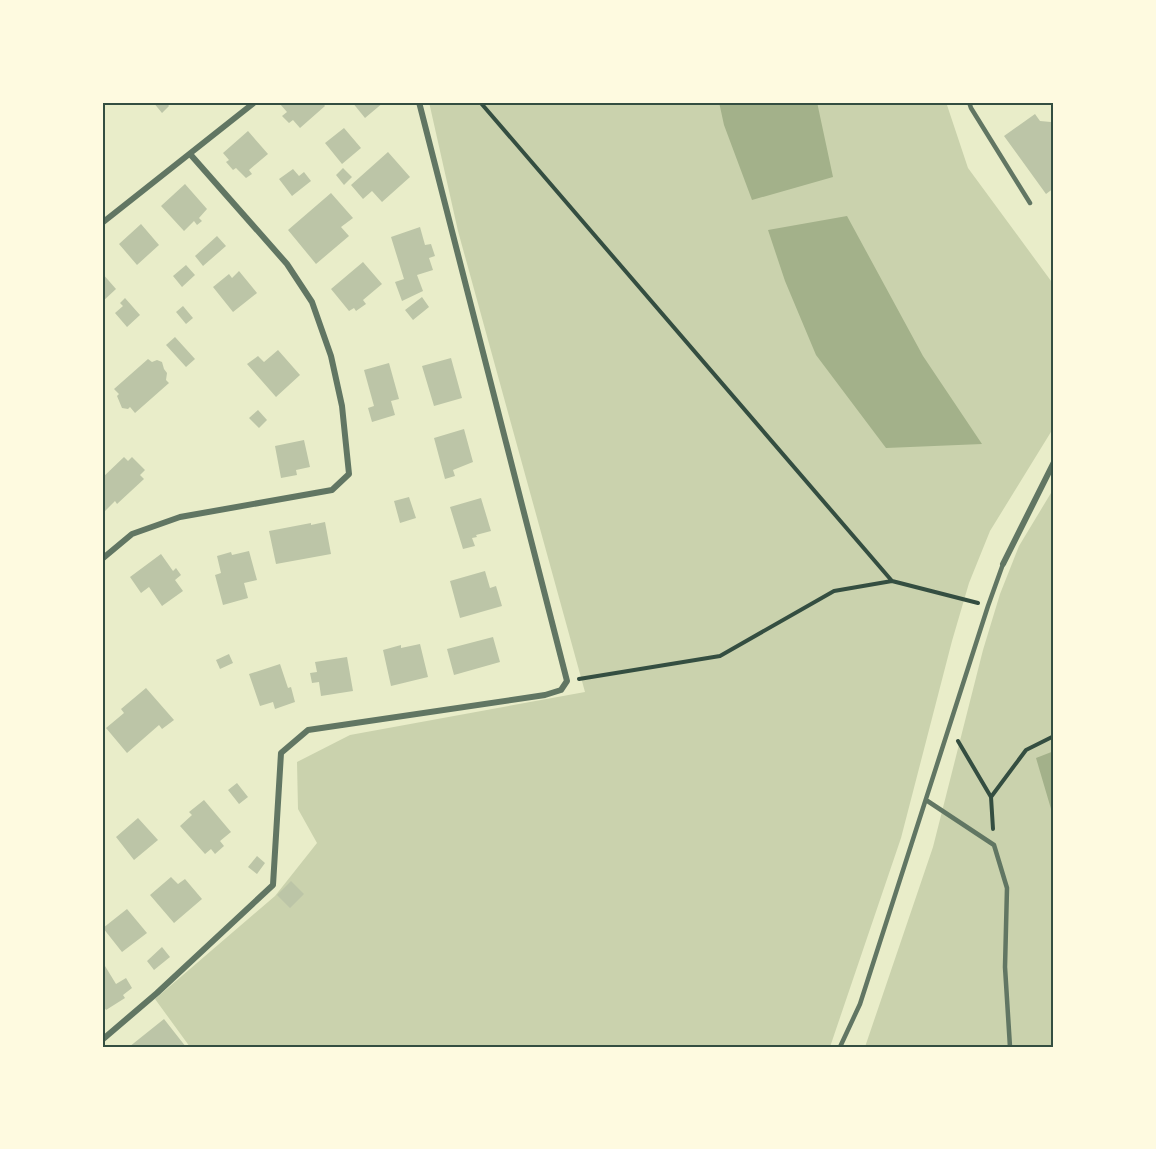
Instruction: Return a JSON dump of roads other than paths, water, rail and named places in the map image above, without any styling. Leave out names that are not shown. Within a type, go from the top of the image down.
[{"type":"street","points":[[102,223],[255,102]]},
{"type":"street","points":[[102,1040],[157,993],[273,885],[281,753],[308,730],[545,695],[561,690],[567,681],[419,102]]},
{"type":"street","points":[[102,560],[132,534],[180,517],[332,490],[349,474],[342,406],[331,356],[312,302],[287,264],[190,154]]},
{"type":"street","points":[[1003,564],[1054,462]]},
{"type":"lane","points":[[969,102],[1030,203]]},
{"type":"lane","points":[[840,1047],[861,1005],[1003,564]]},
{"type":"lane","points":[[926,800],[994,845],[1007,888],[1005,967],[1010,1047]]}]
